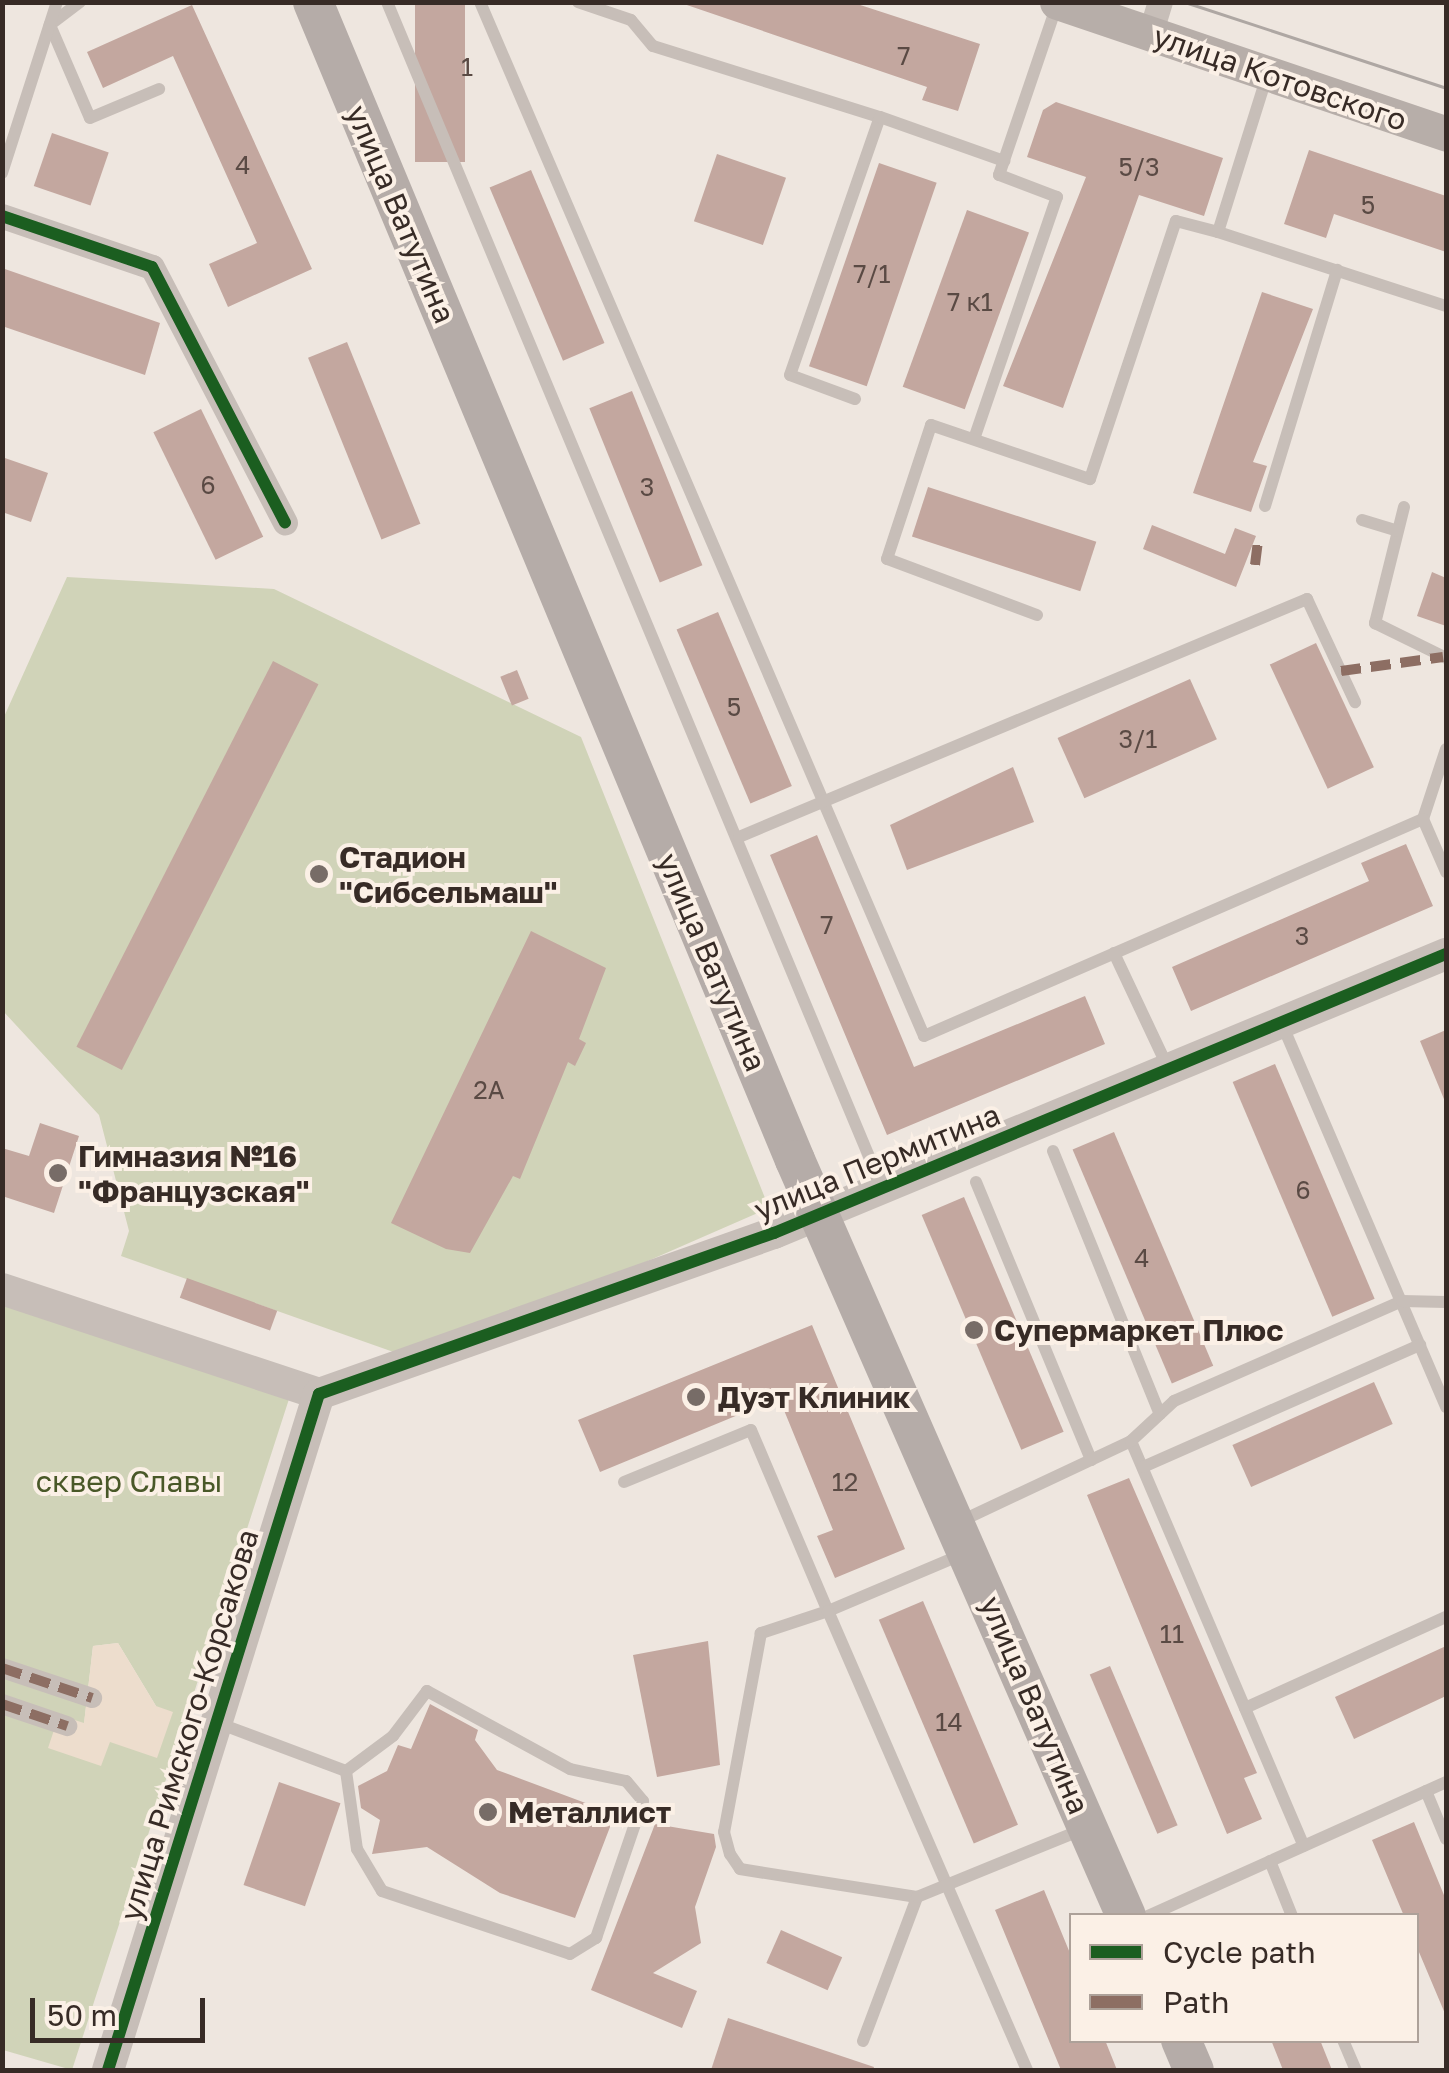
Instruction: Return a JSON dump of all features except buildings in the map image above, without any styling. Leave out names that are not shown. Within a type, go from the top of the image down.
[{"type":"main road","name":"улица Ватутина","points":[[313,2],[821,1212],[1125,1913]]},
{"type":"main road","name":"улица Котовского","points":[[1058,3],[1155,18],[1268,73],[1446,134]]},
{"type":"main road","points":[[1181,2043],[1194,2070]]},
{"type":"street","points":[[2,216],[152,267],[285,522]]},
{"type":"street","name":"улица Пермитина","points":[[318,1394],[821,1212],[1446,954]]},
{"type":"street","points":[[2,1289],[318,1394]]},
{"type":"street","name":"улица Римского-Корсакова","points":[[108,2070],[318,1394]]},
{"type":"street","points":[[2,1668],[92,1698]]},
{"type":"street","points":[[2,1704],[67,1726]]},
{"type":"lane","points":[[2,173],[57,2]]},
{"type":"lane","points":[[50,25],[80,2]]},
{"type":"lane","points":[[387,2],[740,837],[881,1185]]},
{"type":"lane","points":[[480,2],[924,1036],[1424,819]]},
{"type":"lane","points":[[578,2],[631,20],[653,46],[1004,160]]},
{"type":"lane","points":[[974,439],[1057,197],[999,175],[1058,3]]},
{"type":"lane","points":[[50,25],[90,118],[160,90]]},
{"type":"lane","points":[[1218,232],[1268,73]]},
{"type":"lane","points":[[855,398],[790,375],[880,117]]},
{"type":"lane","points":[[1037,615],[887,559],[931,425],[1090,479],[1176,222],[1446,306]]},
{"type":"lane","points":[[1265,506],[1337,270]]},
{"type":"lane","points":[[1404,507],[1375,623],[1446,658]]},
{"type":"lane","points":[[1362,520],[1396,531]]},
{"type":"lane","points":[[740,837],[1306,599],[1355,702]]},
{"type":"lane","points":[[1446,748],[1424,819],[1446,872]]},
{"type":"lane","points":[[1430,800],[1446,793]]},
{"type":"lane","points":[[1114,953],[1169,1071]]},
{"type":"lane","points":[[1282,1024],[1446,1407]]},
{"type":"lane","points":[[1053,1151],[1160,1414]]},
{"type":"lane","points":[[976,1182],[1091,1460]]},
{"type":"lane","points":[[1088,1827],[917,1897],[740,1869],[730,1854],[724,1832],[761,1633],[828,1611],[963,1537],[1131,1440],[1160,1414],[1402,1301],[1446,1302]]},
{"type":"lane","points":[[1143,1468],[1420,1345]]},
{"type":"lane","points":[[624,1482],[752,1430],[1027,2070]]},
{"type":"lane","points":[[1131,1440],[1304,1846]]},
{"type":"lane","points":[[1245,1708],[1446,1616]]},
{"type":"lane","points":[[427,1691],[570,1769],[602,1769],[626,1782],[644,1802],[596,1938],[570,1954],[382,1891],[357,1849],[346,1770],[393,1736],[427,1691]]},
{"type":"lane","points":[[216,1722],[346,1770]]},
{"type":"lane","points":[[1155,1913],[1446,1782]]},
{"type":"lane","points":[[1426,1791],[1446,1839]]},
{"type":"lane","points":[[1270,1861],[1291,1913]]},
{"type":"lane","points":[[863,2041],[917,1897]]},
{"type":"lane","points":[[1344,2043],[1356,2070]]},
{"type":"green space","name":"Стадион \"Сибсельмаш\"","points":[[67,577],[274,589],[581,737],[769,1208],[419,1361],[121,1256],[129,1231],[99,1115],[3,1011],[3,719]]},
{"type":"green space","name":"сквер Славы","points":[[3,1302],[289,1399],[72,2070],[3,2050]],"holes":[[[118,1643],[156,1706],[110,1742],[59,1715],[84,1724],[93,1646]]]},
{"type":"shaded area","points":[[118,1643],[156,1706],[173,1712],[157,1758],[110,1742],[101,1766],[48,1748],[59,1715],[84,1723],[93,1646]]},
{"type":"tram line","points":[[1185,2],[1446,88]]},
{"type":"marked path","points":[[1255,565],[1258,541]]},
{"type":"marked path","points":[[1341,671],[1443,657]]},
{"type":"marked path","points":[[2,1668],[92,1698]]},
{"type":"marked path","points":[[2,1704],[67,1726]]},
{"type":"cycle path","points":[[2,216],[152,267],[285,522]]},
{"type":"cycle path","points":[[108,2070],[319,1394],[774,1233],[1446,954]]},
{"type":"place","name":"Стадион \"Сибсельмаш\"","points":[[319,874]]},
{"type":"place","name":"Гимназия №16 \"Французская\"","points":[[58,1173]]},
{"type":"place","name":"Супермаркет Плюс","points":[[974,1330]]},
{"type":"place","name":"Дуэт Клиник","points":[[696,1397]]},
{"type":"place","name":"Металлист","points":[[488,1812]]}]
